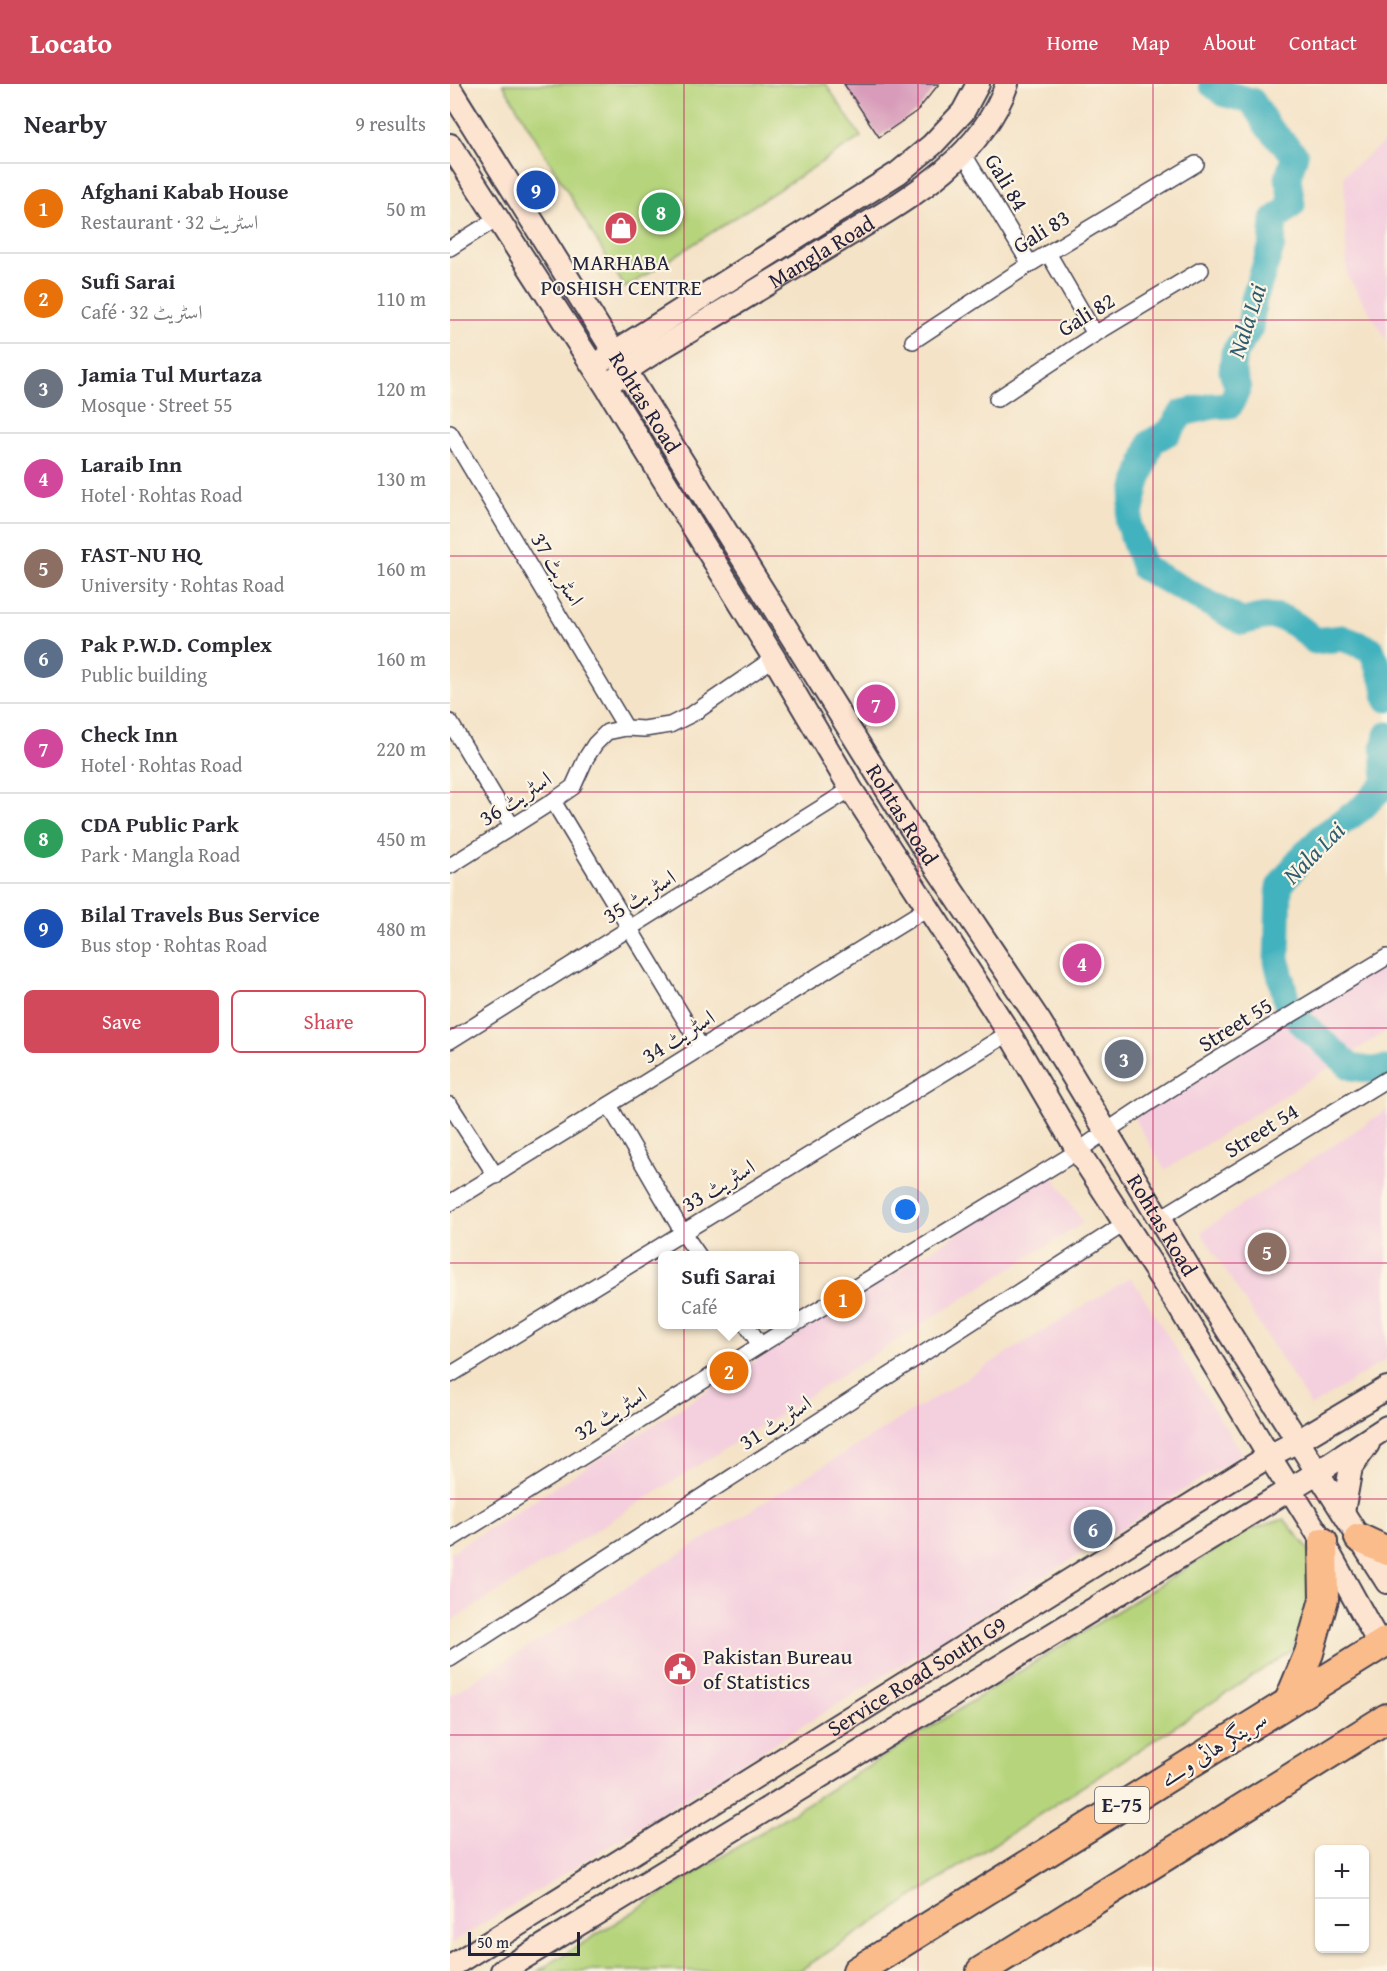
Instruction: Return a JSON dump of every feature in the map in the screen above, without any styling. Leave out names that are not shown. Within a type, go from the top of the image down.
[{"type":"highway","points":[[1359,1538],[1387,1551]]},
{"type":"highway","points":[[1289,1701],[1309,1653],[1322,1608],[1325,1571],[1323,1542]]},
{"type":"highway","name":"سرینگر ہائی وے","points":[[857,1971],[1384,1643]]},
{"type":"highway","points":[[981,1971],[1387,1718]]},
{"type":"main road","name":"Mangla Road","points":[[606,386],[619,361],[898,173],[932,145],[963,112],[978,84]]},
{"type":"main road","name":"Mangla Road","points":[[593,366],[619,361],[910,197],[963,153],[983,130],[1007,84]]},
{"type":"main road","name":"Rohtas Road","points":[[450,88],[924,849],[1040,1022],[1204,1293],[1387,1582]]},
{"type":"main road","name":"Rohtas Road","points":[[450,145],[606,386],[774,658],[851,789],[1009,1033],[1078,1151],[1178,1305],[1384,1643]]},
{"type":"main road","points":[[1178,1305],[1204,1293]]},
{"type":"main road","name":"Service Road South G9","points":[[450,1966],[1269,1456],[1387,1388]]},
{"type":"main road","points":[[1343,1512],[1351,1467],[1367,1445],[1383,1430]]},
{"type":"main road","name":"Service Road South G9","points":[[502,1971],[1383,1430]]},
{"type":"main road","points":[[478,1949],[494,1971]]},
{"type":"street","name":"Gali 84","points":[[963,153],[1030,264]]},
{"type":"street","name":"Gali 83","points":[[913,341],[1030,264],[1196,164]]},
{"type":"street","points":[[450,248],[496,219]]},
{"type":"street","points":[[1048,254],[1095,334]]},
{"type":"street","name":"Gali 82","points":[[997,399],[1095,334],[1201,270]]},
{"type":"street","name":"اسٹریٹ 37","points":[[450,433],[627,728]]},
{"type":"street","name":"اسٹریٹ 36","points":[[450,866],[573,787],[586,758],[607,732],[670,725],[694,713],[774,658]]},
{"type":"street","points":[[450,722],[512,826]]},
{"type":"street","name":"اسٹریٹ 35","points":[[450,1041],[851,789]]},
{"type":"street","points":[[553,801],[701,1047]]},
{"type":"street","name":"اسٹریٹ 34","points":[[450,1203],[929,907]]},
{"type":"street","name":"Street 55","points":[[1078,1151],[1246,1043],[1387,957]]},
{"type":"street","name":"اسٹریٹ 33","points":[[450,1375],[1009,1033]]},
{"type":"street","name":"Street 54","points":[[1159,1219],[1387,1079]]},
{"type":"street","points":[[450,1105],[496,1176]]},
{"type":"street","points":[[609,1105],[696,1251]]},
{"type":"street","name":"اسٹریٹ 32","points":[[799,1322],[1078,1151]]},
{"type":"street","name":"اسٹریٹ 31","points":[[450,1659],[1124,1224]]},
{"type":"street","points":[[749,1329],[760,1345]]},
{"type":"street","name":"اسٹریٹ 32","points":[[450,1540],[787,1329]]},
{"type":"shaded area","points":[[1387,140],[1387,341],[1347,275],[1344,175]]},
{"type":"shaded area","points":[[1387,962],[1387,1031],[1165,1170],[1134,1118]]},
{"type":"shaded area","points":[[1387,1110],[1387,1359],[1311,1406],[1201,1232]]},
{"type":"shaded area","points":[[1052,1174],[1083,1223],[450,1622],[450,1553]]},
{"type":"shaded area","points":[[1131,1277],[1242,1454],[450,1944],[450,1695]]},
{"type":"green space","points":[[503,84],[826,84],[861,137],[625,288]]},
{"type":"green space","points":[[1284,1519],[1309,1550],[1309,1611],[1291,1651],[799,1971],[538,1971],[1246,1531]]},
{"type":"building","points":[[844,84],[939,84],[917,111],[879,137]]},
{"type":"waterway","name":"Nala Lai","points":[[1212,84],[1225,94],[1252,101],[1268,127],[1295,155],[1288,177],[1292,205],[1274,220],[1272,245],[1254,299],[1250,328],[1234,353],[1232,371],[1238,388],[1230,405],[1213,406],[1182,413],[1169,432],[1151,442],[1137,484],[1128,523],[1144,568],[1243,622],[1274,616],[1290,621],[1315,641],[1342,638],[1371,649],[1384,681],[1387,699]]},
{"type":"waterway","name":"Nala Lai","points":[[1387,735],[1384,747],[1386,783],[1362,808],[1324,835],[1299,860],[1279,887],[1277,961],[1288,1007],[1304,1025],[1351,1067],[1371,1070],[1387,1069]]},
{"type":"place","name":"Bilal Travels Bus Service","points":[[536,190]]},
{"type":"place","name":"CDA Public Park","points":[[661,212]]},
{"type":"place","name":"MARHABA POSHISH CENTRE","points":[[621,228]]},
{"type":"place","name":"Check Inn","points":[[876,704]]},
{"type":"place","name":"Laraib Inn","points":[[1082,963]]},
{"type":"place","name":"Jamia Tul Murtaza","points":[[1124,1059]]},
{"type":"place","name":"FAST-NU HQ","points":[[1267,1252]]},
{"type":"place","name":"Afghani Kabab House","points":[[843,1299]]},
{"type":"place","name":"Sufi Sarai","points":[[729,1371]]},
{"type":"place","name":"Pak P.W.D. Complex","points":[[1093,1529]]},
{"type":"place","name":"Pakistan Bureau of Statistics","points":[[680,1669]]}]
